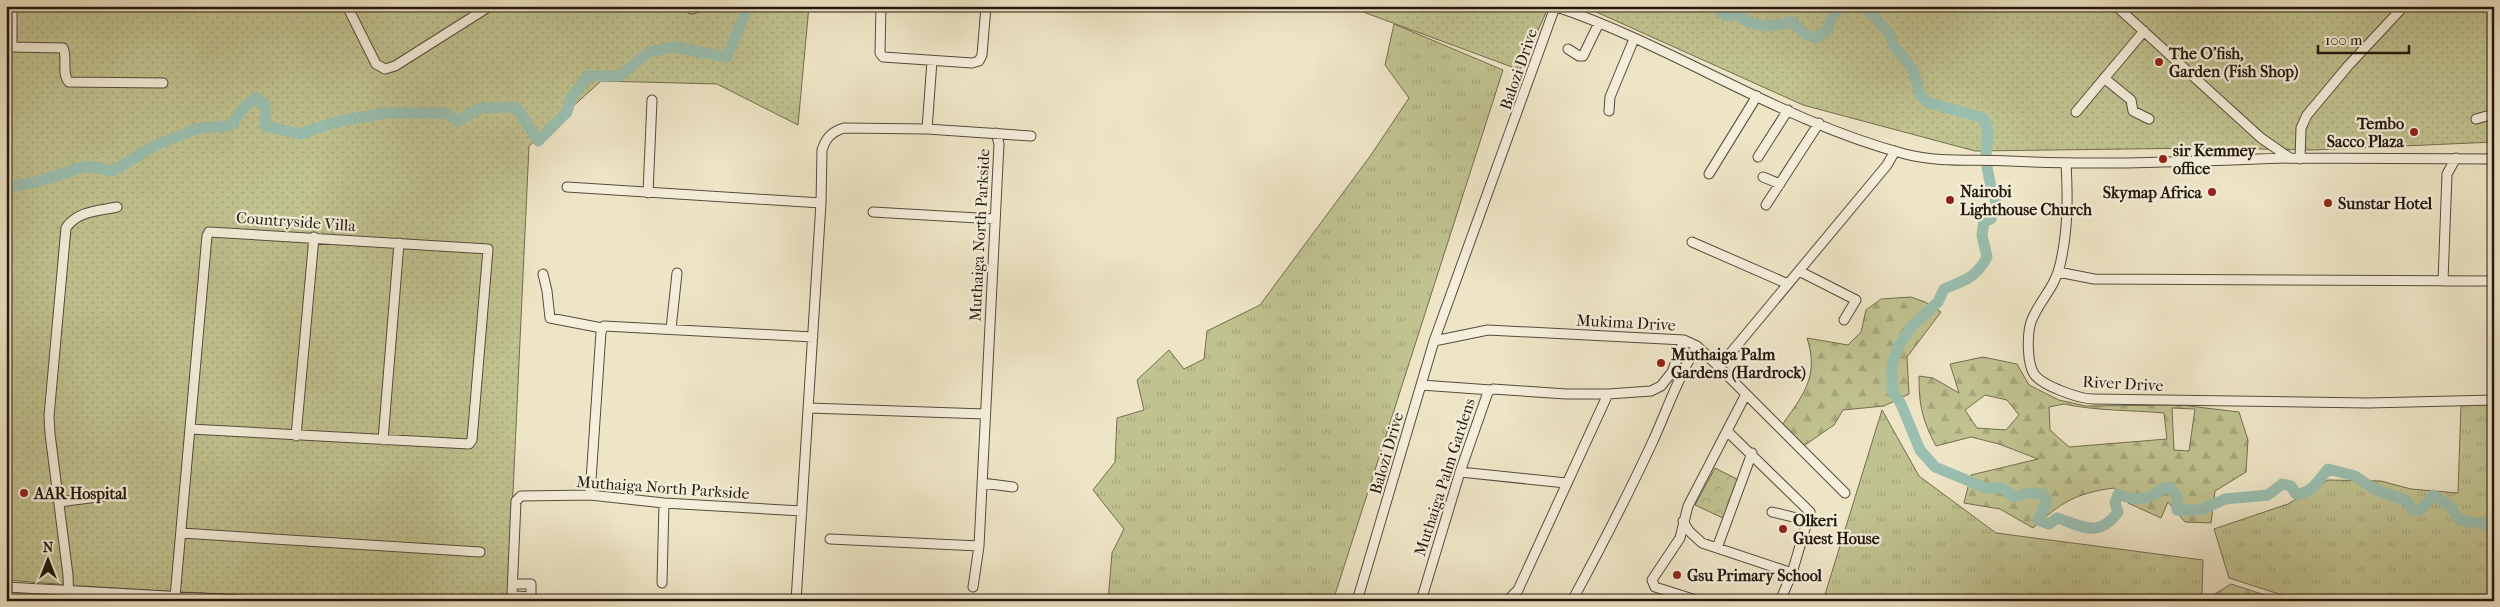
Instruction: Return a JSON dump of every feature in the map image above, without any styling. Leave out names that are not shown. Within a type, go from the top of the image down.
[{"type":"street","points":[[12,6],[9,47],[63,48],[66,52],[65,78],[69,82],[163,83]]},
{"type":"street","points":[[347,6],[376,64],[385,69],[395,66],[490,6]]},
{"type":"street","points":[[687,6],[692,9],[701,6]]},
{"type":"street","points":[[881,6],[880,53],[883,57],[972,63],[979,61],[986,6]]},
{"type":"street","points":[[2116,6],[2261,138],[2295,159],[2301,128],[2307,116],[2348,66],[2404,6]]},
{"type":"street","name":"Balozi Drive","points":[[1357,601],[1434,341],[1554,7],[1599,23],[1819,123],[1866,142],[1929,159],[2066,163],[2256,159],[2494,159]]},
{"type":"street","points":[[1568,49],[1579,56],[1583,56],[1599,23]]},
{"type":"street","points":[[2076,112],[2144,31]]},
{"type":"street","points":[[1609,111],[1610,97],[1634,39]]},
{"type":"street","points":[[927,129],[932,60]]},
{"type":"street","points":[[2104,78],[2131,100],[2133,111],[2149,119]]},
{"type":"street","points":[[1709,174],[1757,96]]},
{"type":"street","points":[[648,193],[652,100]]},
{"type":"street","points":[[1758,158],[1788,110]]},
{"type":"street","points":[[2476,119],[2494,114]]},
{"type":"street","points":[[1766,204],[1819,123]]},
{"type":"street","name":"Muthaiga North Parkside","points":[[796,601],[821,203],[822,150],[831,134],[844,128],[927,129],[996,133],[999,144],[979,546],[973,587]]},
{"type":"street","points":[[996,133],[1031,136]]},
{"type":"street","points":[[2256,159],[2264,150],[2261,138]]},
{"type":"street","points":[[1719,366],[1887,165],[1895,151]]},
{"type":"street","points":[[2434,158],[2446,174]]},
{"type":"street","points":[[2444,281],[2446,174],[2456,158]]},
{"type":"street","name":"River Drive","points":[[2066,163],[2068,218],[2058,272],[2050,291],[2031,320],[2030,358],[2034,374],[2038,378],[2066,392],[2087,399],[2494,400]]},
{"type":"street","points":[[1763,176],[1780,184]]},
{"type":"street","points":[[567,188],[821,203]]},
{"type":"street","points":[[69,596],[49,416],[66,228],[78,216],[116,208]]},
{"type":"street","points":[[873,212],[995,219]]},
{"type":"street","name":"Countryside Villa","points":[[175,597],[208,234],[215,231],[488,249],[470,443],[383,440]]},
{"type":"street","points":[[296,436],[314,237]]},
{"type":"street","points":[[1692,242],[1788,284]]},
{"type":"street","points":[[190,429],[383,440],[399,243]]},
{"type":"street","points":[[1799,271],[1856,300],[1844,320]]},
{"type":"street","points":[[2058,272],[2103,279],[2494,281]]},
{"type":"street","points":[[671,329],[677,273]]},
{"type":"street","points":[[543,274],[548,290],[550,318],[603,327],[813,337]]},
{"type":"street","points":[[590,495],[603,327]]},
{"type":"street","name":"Mukima Drive","points":[[1434,341],[1488,330],[1684,340],[1697,346],[1719,366],[1845,493]]},
{"type":"street","name":"Muthaiga Palm Gardens","points":[[1420,601],[1460,472],[1486,395],[1491,390],[1608,394],[1656,389],[1672,372],[1684,340]]},
{"type":"street","points":[[1572,601],[1631,487],[1675,394],[1684,367],[1697,346]]},
{"type":"street","points":[[1422,384],[1491,390]]},
{"type":"street","points":[[1507,601],[1518,590],[1608,394]]},
{"type":"street","points":[[1699,601],[1655,587],[1652,580],[1676,545],[1688,506],[1746,394]]},
{"type":"street","points":[[809,408],[985,414]]},
{"type":"street","points":[[1727,431],[1752,453],[1810,512],[1809,521],[1792,573],[1780,601]]},
{"type":"street","points":[[1717,548],[1752,453]]},
{"type":"street","points":[[1460,472],[1566,483]]},
{"type":"street","points":[[982,483],[1013,487]]},
{"type":"street","name":"Muthaiga North Parkside","points":[[513,584],[516,501],[521,496],[590,495],[664,503],[802,511]]},
{"type":"street","points":[[59,502],[105,496]]},
{"type":"street","points":[[662,583],[664,503]]},
{"type":"street","points":[[1772,512],[1809,521]]},
{"type":"street","points":[[1683,521],[1696,540],[1792,573]]},
{"type":"street","points":[[181,533],[480,552]]},
{"type":"street","points":[[830,538],[979,546]]},
{"type":"street","points":[[6,587],[69,596],[175,597],[256,601]]},
{"type":"street","points":[[1666,601],[1669,591]]},
{"type":"green space","points":[[6,6],[809,6],[798,125],[717,84],[601,81],[529,146],[508,601],[257,596],[6,580]]},
{"type":"green space","points":[[1347,6],[1549,6],[1520,70]]},
{"type":"green space","points":[[1583,6],[2494,6],[2494,142],[2313,150],[2205,148],[1975,151],[1803,105]]},
{"type":"green space","points":[[1394,24],[1503,70],[1333,601],[1108,601],[1112,553],[1124,529],[1093,490],[1115,462],[1117,418],[1144,410],[1137,380],[1169,350],[1184,369],[1204,359],[1207,331],[1260,305],[1371,155],[1409,98],[1385,65]]},
{"type":"green space","points":[[1911,297],[1925,302],[1941,312],[1907,357],[1909,394],[1884,406],[1843,410],[1834,425],[1802,447],[1780,428],[1802,396],[1810,376],[1811,364],[1807,338],[1848,345],[1861,332],[1866,310],[1881,299]]},
{"type":"green space","points":[[1983,357],[2017,364],[2029,385],[2059,400],[2086,406],[2181,405],[2239,412],[2248,440],[2246,472],[2215,491],[2211,523],[2185,522],[2168,502],[2161,518],[2128,503],[2114,488],[2089,493],[2069,500],[2033,528],[2000,509],[1964,503],[1971,475],[2038,459],[1999,444],[1971,437],[1936,446],[1922,412],[1919,376],[1933,378],[1959,393],[1950,364]],"holes":[[[1985,395],[2007,400],[2019,415],[2006,430],[1977,428],[1965,410]],[[2064,404],[2101,409],[2164,413],[2167,439],[2069,447],[2050,430],[2049,407]],[[2172,408],[2195,409],[2189,451],[2174,450]]]},
{"type":"green space","points":[[2461,404],[2494,405],[2494,601],[2301,601],[2229,578],[2214,529],[2288,504],[2328,480],[2381,481],[2411,489],[2458,493]]},
{"type":"green space","points":[[1882,410],[1919,476],[1996,533],[2203,560],[2202,594],[2192,601],[1823,601]]},
{"type":"green space","points":[[1715,468],[1741,481],[1727,520],[1695,505]]},
{"type":"green space","points":[[2231,584],[2283,601],[2204,601]]},
{"type":"waterway","points":[[6,187],[33,183],[86,166],[113,171],[152,147],[196,129],[232,125],[243,108],[256,98],[265,105],[265,126],[300,134],[340,121],[386,113],[445,113],[458,121],[480,108],[516,107],[538,141],[567,112],[571,98],[588,76],[620,76],[649,52],[675,47],[727,57],[748,6]]},
{"type":"waterway","points":[[1696,6],[1702,6]]},
{"type":"waterway","points":[[1711,6],[1728,16],[1736,14],[1749,22],[1763,26],[1792,22],[1806,35],[1816,38],[1827,31],[1833,14],[1844,6]]},
{"type":"waterway","points":[[1865,6],[1889,33],[1894,46],[1913,70],[1920,94],[1927,102],[1983,118],[1988,131],[1986,156]]},
{"type":"waterway","points":[[1987,167],[1992,193],[1997,204],[1991,219],[1984,222],[1982,235],[1987,257],[1979,270],[1974,274],[1944,289],[1938,302],[1912,326],[1898,347],[1892,364],[1892,390],[1901,404],[1920,450],[1935,467],[1986,488],[2002,488],[2014,497],[2027,493],[2043,494],[2047,503],[2038,520],[2049,524],[2057,518],[2082,527],[2097,528],[2111,520],[2118,512],[2115,503],[2118,495],[2139,499],[2152,496],[2162,489],[2170,487],[2177,497],[2177,510],[2201,510],[2225,499],[2268,495],[2282,484],[2291,486],[2296,494],[2306,492],[2314,486],[2328,469],[2355,476],[2374,489],[2407,501],[2413,510],[2421,510],[2433,495],[2451,507],[2459,520],[2482,524],[2490,528],[2494,524]]},
{"type":"place","name":"The O'fish, Garden (Fish Shop)","points":[[2159,62]]},
{"type":"place","name":"Tembo Sacco Plaza","points":[[2414,132]]},
{"type":"place","name":"sir Kemmey office","points":[[2163,159]]},
{"type":"place","name":"Skymap Africa","points":[[2212,192]]},
{"type":"place","name":"Nairobi Lighthouse Church","points":[[1950,200]]},
{"type":"place","name":"Sunstar Hotel","points":[[2328,203]]},
{"type":"place","name":"Muthaiga Palm Gardens (Hardrock)","points":[[1661,363]]},
{"type":"place","name":"AAR Hospital","points":[[24,493]]},
{"type":"place","name":"Olkeri Guest House","points":[[1783,529]]},
{"type":"place","name":"Gsu Primary School","points":[[1677,575]]}]
